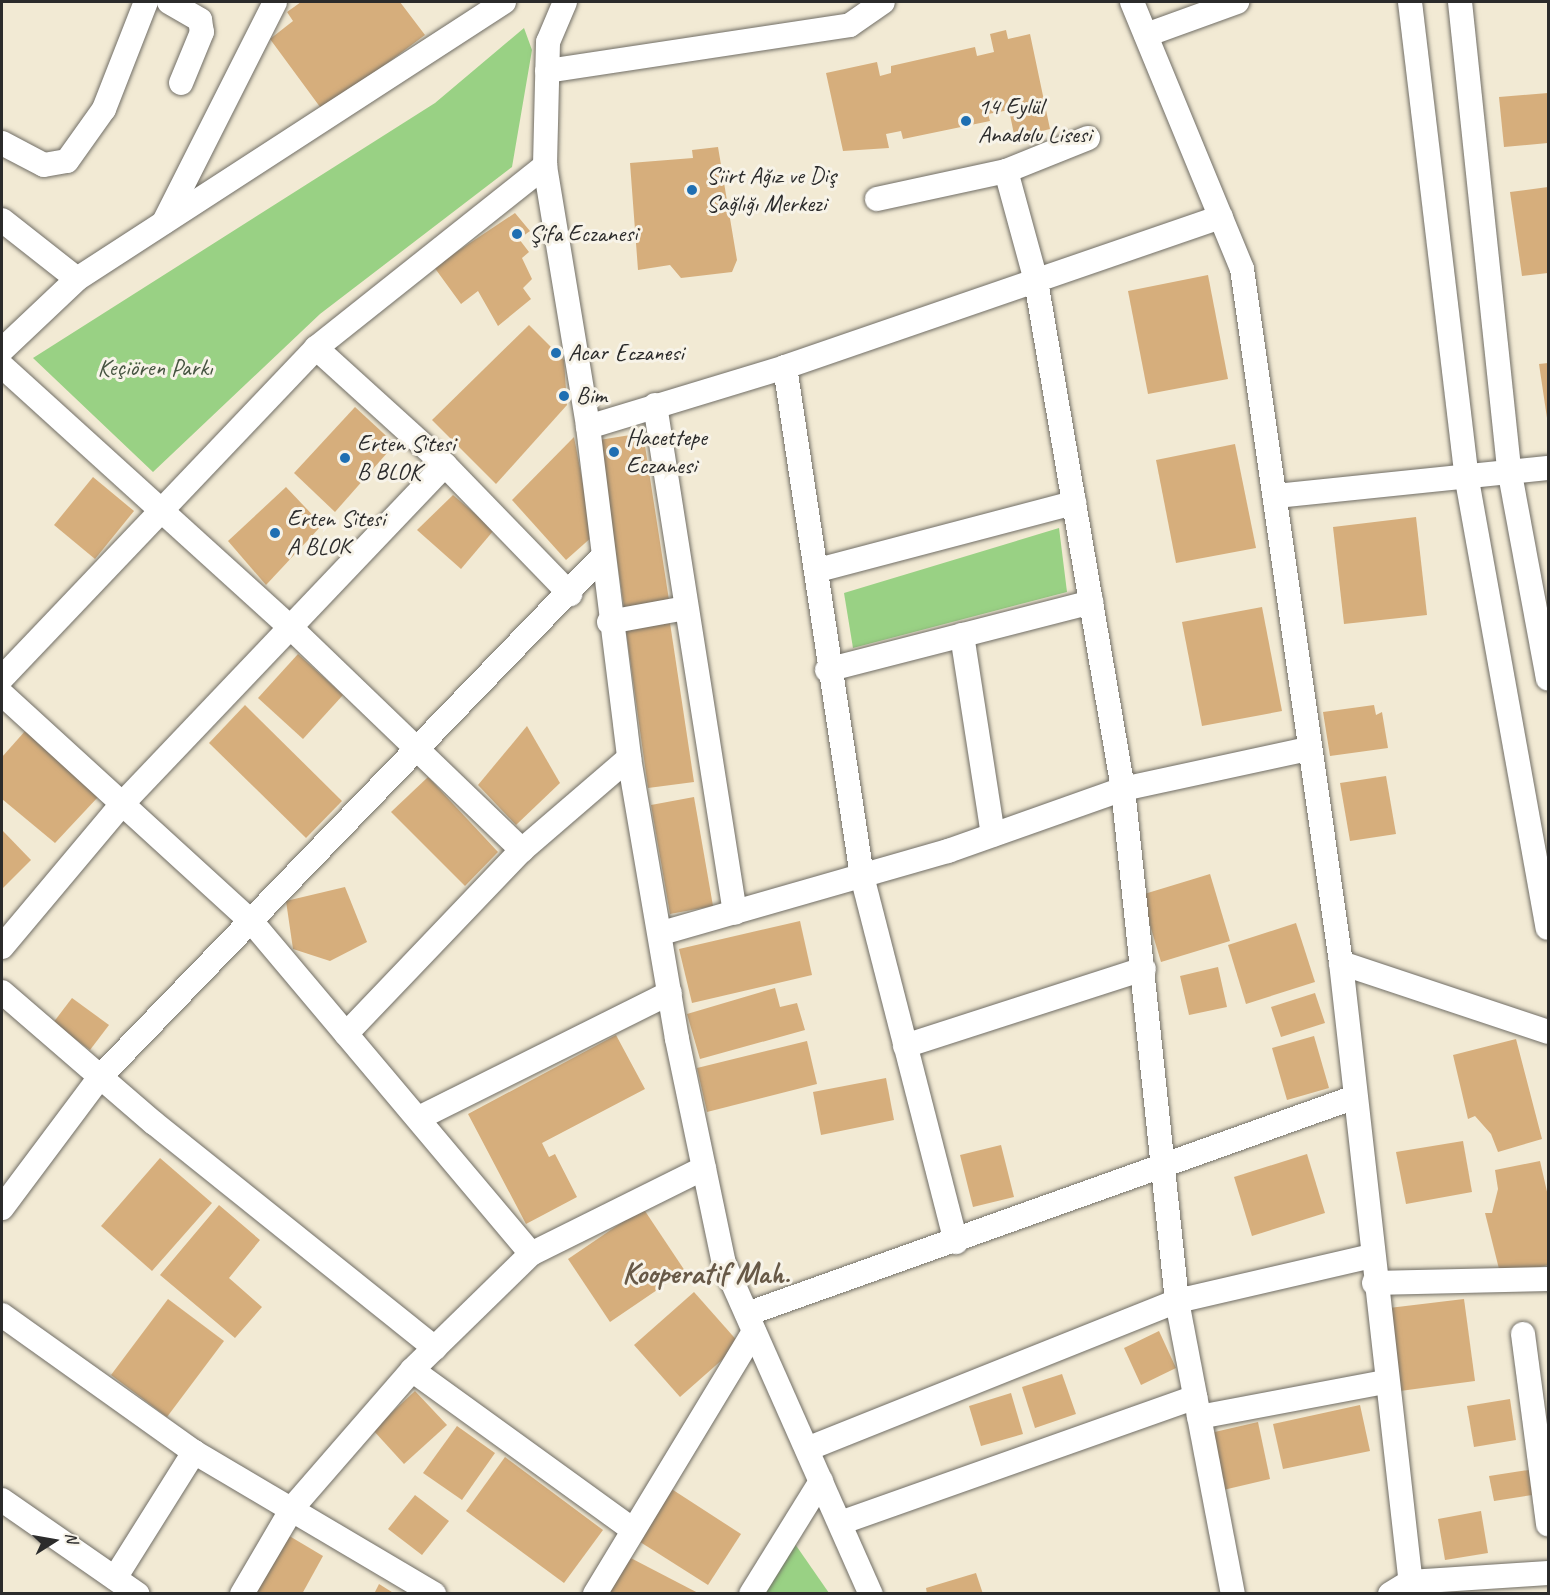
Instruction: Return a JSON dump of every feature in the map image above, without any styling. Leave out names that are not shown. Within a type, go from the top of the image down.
[{"type":"street","points":[[2,143],[44,165],[67,161],[104,109],[146,2]]},
{"type":"street","points":[[168,2],[200,20],[202,32],[181,83]]},
{"type":"street","points":[[164,222],[275,2]]},
{"type":"street","points":[[2,350],[77,279],[504,2]]},
{"type":"street","points":[[565,2],[548,42],[545,166],[588,427],[609,622],[629,758],[662,933],[670,993],[724,1263],[871,1593]]},
{"type":"street","points":[[547,71],[850,25],[883,2]]},
{"type":"street","points":[[1132,2],[1242,269],[1276,496],[1308,749],[1341,963],[1385,1382],[1404,1590],[1548,1573]]},
{"type":"street","points":[[1146,35],[1237,2]]},
{"type":"street","points":[[1410,2],[1467,480],[1548,928]]},
{"type":"street","points":[[1460,2],[1510,474],[1548,680]]},
{"type":"street","points":[[877,199],[1006,171],[1088,138]]},
{"type":"street","points":[[2,678],[316,348],[545,166]]},
{"type":"street","points":[[1006,171],[1036,281],[1124,789],[1166,1166],[1177,1301],[1233,1593]]},
{"type":"street","points":[[588,427],[785,367],[1221,217]]},
{"type":"street","points":[[2,220],[77,279]]},
{"type":"street","points":[[316,348],[445,465],[570,594]]},
{"type":"street","points":[[2,366],[158,512],[288,625],[415,750],[522,850]]},
{"type":"street","points":[[785,367],[819,570],[826,670],[862,876],[956,1242]]},
{"type":"street","points":[[655,405],[735,913]]},
{"type":"street","points":[[2,947],[122,804],[288,625],[445,465]]},
{"type":"street","points":[[1276,496],[1467,480],[1548,468]]},
{"type":"street","points":[[819,570],[1074,503]]},
{"type":"street","points":[[2,1208],[100,1077],[415,750],[570,594],[602,557]]},
{"type":"street","points":[[826,670],[1091,602]]},
{"type":"street","points":[[609,622],[686,608]]},
{"type":"street","points":[[962,635],[993,835]]},
{"type":"street","points":[[2,694],[251,921],[346,1034],[421,1117],[531,1254]]},
{"type":"street","points":[[662,933],[862,876],[993,835],[1124,789],[1308,749]]},
{"type":"street","points":[[346,1034],[522,850],[629,758]]},
{"type":"street","points":[[1341,963],[1548,1032]]},
{"type":"street","points":[[905,1046],[1144,969]]},
{"type":"street","points":[[2,992],[100,1077],[435,1348]]},
{"type":"street","points":[[421,1117],[670,993]]},
{"type":"street","points":[[595,1593],[751,1323],[956,1242],[1355,1097]]},
{"type":"street","points":[[242,1593],[293,1507],[412,1370],[531,1254],[704,1168]]},
{"type":"street","points":[[807,1449],[1177,1301],[1372,1256]]},
{"type":"street","points":[[1374,1283],[1548,1279]]},
{"type":"street","points":[[2,1315],[194,1452],[293,1507],[434,1593]]},
{"type":"street","points":[[1522,1334],[1548,1524]]},
{"type":"street","points":[[412,1370],[633,1530]]},
{"type":"street","points":[[840,1523],[1197,1407],[1385,1382]]},
{"type":"street","points":[[115,1578],[194,1452]]},
{"type":"street","points":[[751,1593],[821,1481]]},
{"type":"street","points":[[2,1500],[137,1593]]},
{"type":"green space","name":"Keçiören Parkı","points":[[524,28],[532,50],[512,167],[320,314],[153,472],[33,358],[435,103]]},
{"type":"green space","points":[[1059,528],[1067,592],[853,648],[844,593]]},
{"type":"green space","points":[[795,1544],[829,1593],[764,1594]]},
{"type":"building","points":[[301,2],[400,2],[425,35],[323,111],[270,39],[293,21],[287,12]]},
{"type":"building","points":[[1006,30],[1008,39],[1030,34],[1050,129],[1030,134],[1031,141],[1016,144],[1009,110],[988,114],[990,121],[903,139],[901,131],[886,134],[889,148],[843,151],[826,73],[877,62],[880,76],[891,73],[891,66],[975,47],[977,56],[994,52],[990,34]]},
{"type":"building","points":[[1548,93],[1548,143],[1504,147],[1499,97]]},
{"type":"building","points":[[718,147],[737,260],[732,272],[681,278],[670,265],[638,270],[630,163],[693,158],[692,150]]},
{"type":"building","points":[[1548,187],[1548,273],[1522,276],[1510,192]]},
{"type":"building","points":[[515,213],[530,231],[519,239],[529,252],[522,258],[532,279],[523,288],[531,299],[498,326],[478,291],[461,304],[434,267]]},
{"type":"building","points":[[1208,275],[1228,379],[1148,394],[1128,291]]},
{"type":"building","points":[[529,325],[564,360],[567,405],[496,484],[432,420]]},
{"type":"building","points":[[1548,363],[1548,418],[1547,418],[1539,364]]},
{"type":"building","name":"Erten Sitesi B BLOK","points":[[355,407],[395,444],[335,512],[294,473]]},
{"type":"building","points":[[643,433],[669,600],[624,607],[599,440]]},
{"type":"building","points":[[574,437],[593,536],[566,560],[512,500]]},
{"type":"building","points":[[1235,444],[1256,548],[1176,563],[1156,460]]},
{"type":"building","points":[[93,477],[134,511],[95,559],[54,525]]},
{"type":"building","name":"Erten Sitesi A BLOK","points":[[286,487],[322,525],[266,585],[228,541]]},
{"type":"building","points":[[453,495],[494,530],[461,569],[417,530]]},
{"type":"building","points":[[1416,517],[1427,615],[1344,624],[1333,527]]},
{"type":"building","points":[[1262,607],[1282,711],[1202,726],[1182,622]]},
{"type":"building","points":[[670,623],[694,782],[648,788],[626,630]]},
{"type":"building","points":[[298,654],[343,695],[303,739],[258,698]]},
{"type":"building","points":[[245,705],[342,801],[306,838],[209,743]]},
{"type":"building","points":[[1374,705],[1376,715],[1382,712],[1388,748],[1330,756],[1323,712]]},
{"type":"building","points":[[527,726],[560,783],[516,825],[478,785]]},
{"type":"building","points":[[26,730],[98,797],[55,843],[2,799],[2,757]]},
{"type":"building","points":[[1386,776],[1396,834],[1350,841],[1340,783]]},
{"type":"building","points":[[428,777],[498,852],[465,886],[391,812]]},
{"type":"building","points":[[694,797],[713,906],[670,914],[651,805]]},
{"type":"building","points":[[2,830],[31,860],[2,889]]},
{"type":"building","points":[[1210,874],[1230,941],[1161,962],[1141,895]]},
{"type":"building","points":[[345,887],[367,942],[330,961],[293,949],[286,901]]},
{"type":"building","points":[[800,921],[812,975],[692,1003],[679,949]]},
{"type":"building","points":[[1296,923],[1315,982],[1246,1004],[1228,945]]},
{"type":"building","points":[[1218,967],[1227,1007],[1189,1015],[1180,976]]},
{"type":"building","points":[[775,988],[780,1007],[797,1003],[805,1030],[700,1059],[687,1014]]},
{"type":"building","points":[[1315,993],[1325,1023],[1281,1037],[1271,1007]]},
{"type":"building","points":[[72,998],[109,1025],[90,1050],[53,1023]]},
{"type":"building","points":[[616,1035],[645,1089],[542,1143],[549,1157],[555,1154],[577,1197],[526,1224],[468,1114]]},
{"type":"building","points":[[1314,1036],[1329,1088],[1287,1100],[1272,1048]]},
{"type":"building","points":[[1516,1039],[1542,1139],[1498,1152],[1491,1134],[1475,1116],[1468,1119],[1453,1055]]},
{"type":"building","points":[[807,1041],[817,1084],[707,1112],[697,1068]]},
{"type":"building","points":[[886,1078],[894,1120],[821,1135],[813,1092]]},
{"type":"building","points":[[1463,1141],[1472,1192],[1406,1204],[1396,1152]]},
{"type":"building","points":[[1001,1145],[1014,1197],[973,1207],[960,1155]]},
{"type":"building","points":[[1307,1154],[1325,1213],[1252,1236],[1234,1177]]},
{"type":"building","points":[[160,1158],[212,1203],[152,1271],[101,1226]]},
{"type":"building","points":[[1540,1161],[1548,1196],[1548,1265],[1501,1277],[1485,1213],[1492,1213],[1498,1189],[1495,1170]]},
{"type":"building","points":[[219,1205],[260,1240],[229,1278],[262,1307],[235,1338],[160,1275]]},
{"type":"building","points":[[643,1208],[685,1271],[610,1322],[568,1259]]},
{"type":"building","points":[[694,1292],[740,1344],[680,1397],[634,1345]]},
{"type":"building","points":[[168,1299],[224,1341],[167,1417],[111,1375]]},
{"type":"building","points":[[1464,1299],[1475,1381],[1400,1391],[1389,1308]]},
{"type":"building","points":[[1159,1331],[1176,1368],[1141,1385],[1124,1348]]},
{"type":"building","points":[[1062,1374],[1076,1414],[1035,1428],[1022,1387]]},
{"type":"building","points":[[415,1391],[447,1425],[404,1464],[373,1430]]},
{"type":"building","points":[[1011,1393],[1023,1434],[981,1446],[969,1406]]},
{"type":"building","points":[[1510,1399],[1516,1440],[1474,1447],[1467,1406]]},
{"type":"building","points":[[1360,1405],[1370,1451],[1283,1469],[1273,1424]]},
{"type":"building","points":[[1258,1422],[1270,1479],[1219,1491],[1206,1434]]},
{"type":"building","points":[[457,1426],[495,1453],[462,1500],[423,1473]]},
{"type":"building","points":[[505,1457],[603,1530],[564,1583],[466,1511]]},
{"type":"building","points":[[1535,1469],[1538,1494],[1494,1501],[1489,1476]]},
{"type":"building","points":[[670,1488],[741,1534],[708,1585],[637,1540]]},
{"type":"building","points":[[415,1495],[449,1521],[422,1555],[388,1529]]},
{"type":"building","points":[[1481,1511],[1488,1553],[1445,1560],[1438,1519]]},
{"type":"building","points":[[286,1534],[323,1556],[302,1594],[252,1594]]},
{"type":"building","points":[[623,1554],[700,1594],[615,1594],[606,1589]]},
{"type":"building","points":[[976,1573],[983,1594],[927,1594],[926,1588]]},
{"type":"building","points":[[379,1584],[395,1594],[374,1594]]},
{"type":"place","name":"14 Eylül Anadolu Lisesi","points":[[966,121]]},
{"type":"place","name":"Siirt Ağız ve Diş Sağlığı Merkezi","points":[[692,190]]},
{"type":"place","name":"Şifa Eczanesi","points":[[517,234]]},
{"type":"place","name":"Acar Eczanesi","points":[[556,353]]},
{"type":"place","name":"Bim","points":[[564,396]]},
{"type":"place","name":"Hacettepe Eczanesi","points":[[614,452]]},
{"type":"place","name":"Erten Sitesi B BLOK","points":[[345,458]]},
{"type":"place","name":"Erten Sitesi A BLOK","points":[[275,533]]},
{"type":"district","name":"Kooperatif Mah.","points":[[706,1273]]}]
